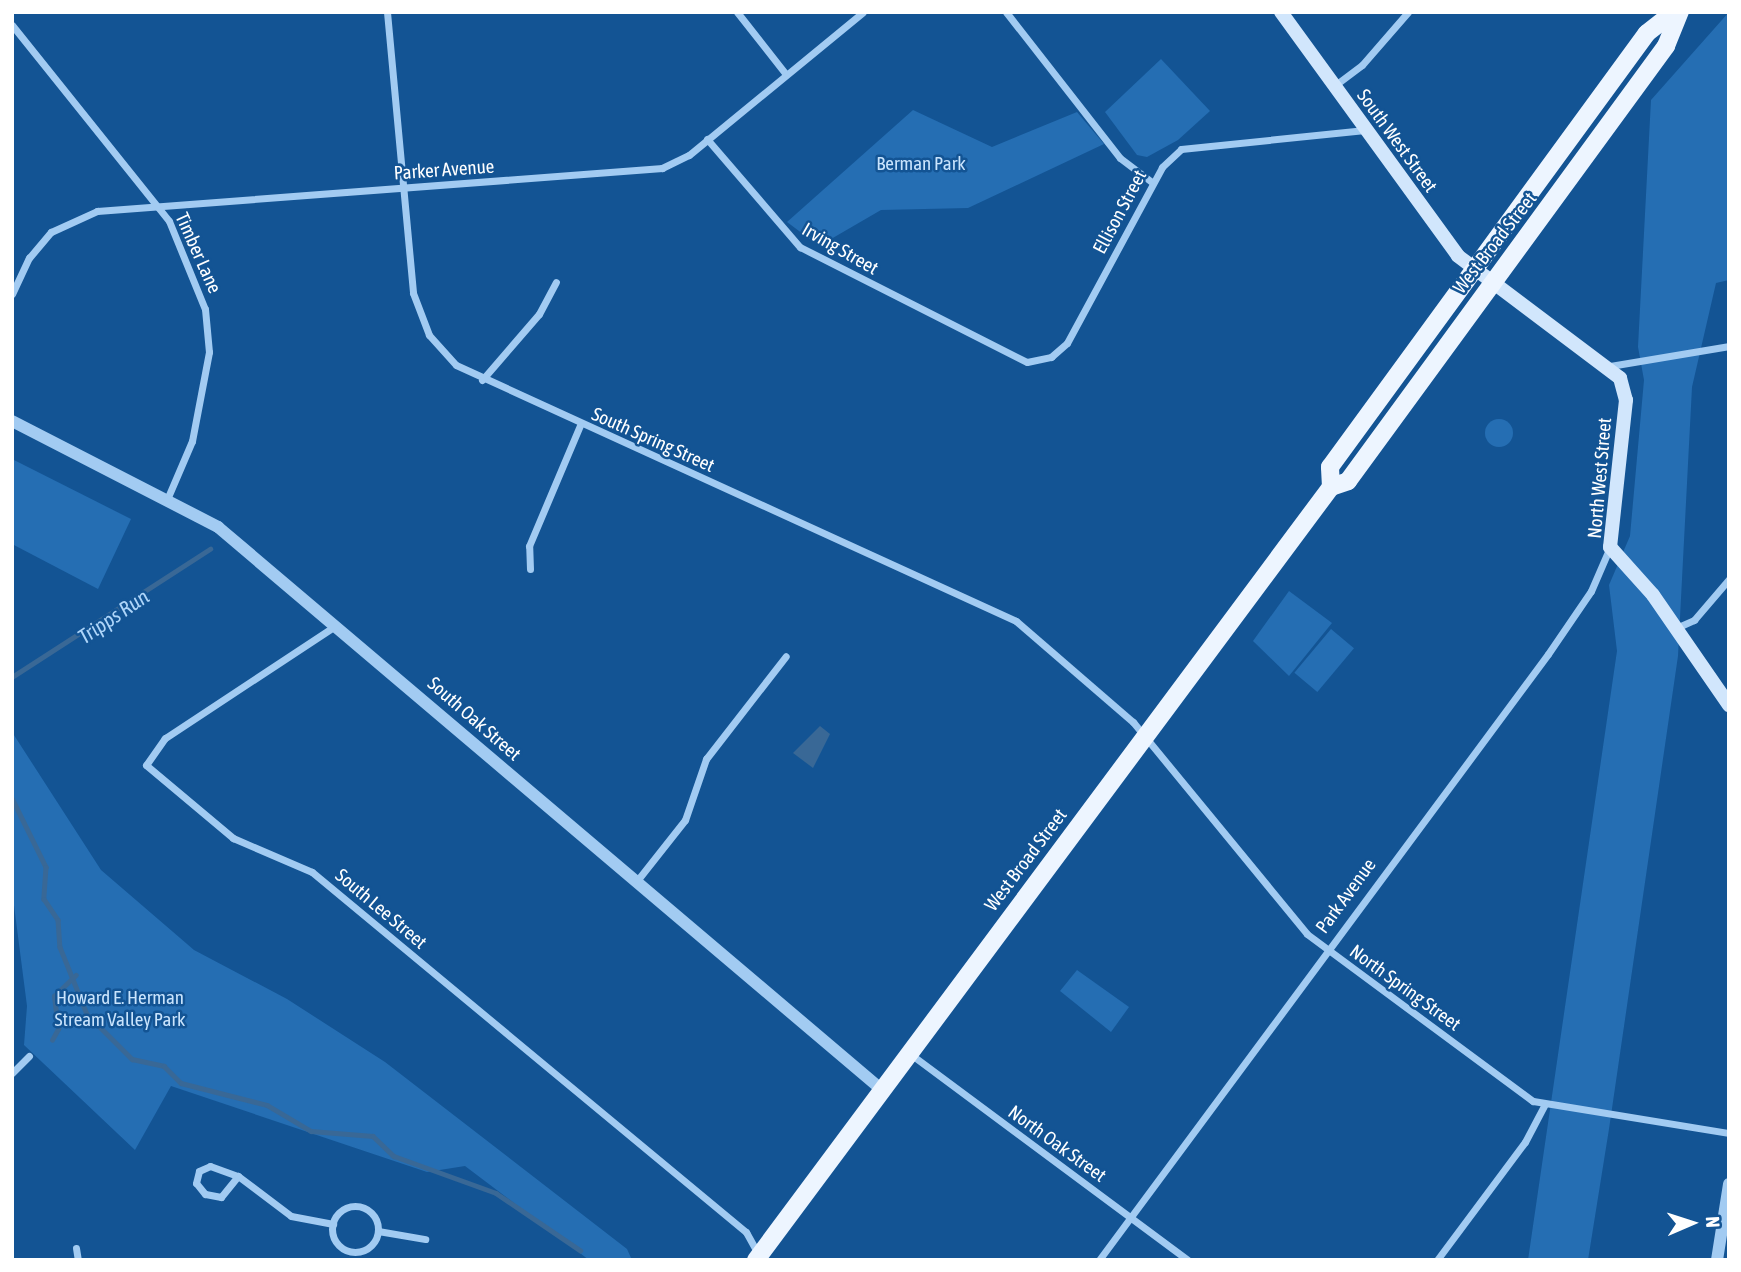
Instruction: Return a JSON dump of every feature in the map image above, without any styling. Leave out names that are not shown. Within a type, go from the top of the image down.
[{"type":"main road","name":"South West Street","points":[[1281,12],[1458,256],[1492,282]]},
{"type":"main road","name":"West Broad Street","points":[[1331,487],[1330,467],[1647,33],[1674,12]]},
{"type":"main road","name":"West Broad Street","points":[[759,1258],[909,1052],[1331,487],[1348,481],[1666,46],[1680,12]]},
{"type":"main road","name":"North West Street","points":[[1492,282],[1610,366],[1626,400],[1610,547],[1675,628],[1729,705]]},
{"type":"street","name":"South Spring Street","points":[[387,12],[402,188],[419,316],[441,350],[482,380],[991,607],[1039,638],[1144,737]]},
{"type":"street","points":[[737,12],[785,73]]},
{"type":"street","name":"Parker Avenue","points":[[12,294],[36,246],[65,222],[97,211],[643,173],[679,161],[863,12]]},
{"type":"street","points":[[1006,12],[1121,158],[1153,183]]},
{"type":"street","points":[[1333,86],[1362,65],[1408,12]]},
{"type":"street","name":"Timber Lane","points":[[12,25],[158,206],[205,309],[210,339],[192,440],[168,496]]},
{"type":"street","name":"Ellison Street","points":[[951,327],[1015,360],[1040,361],[1059,351],[1170,157],[1192,145],[1365,130]]},
{"type":"street","name":"Irving Street","points":[[707,139],[792,241],[951,327]]},
{"type":"street","points":[[482,380],[539,314],[556,282]]},
{"type":"street","points":[[1610,366],[1729,346]]},
{"type":"street","name":"South Oak Street","points":[[12,421],[168,496],[223,531],[881,1090]]},
{"type":"street","points":[[530,569],[529,546],[580,425]]},
{"type":"street","name":"Park Avenue","points":[[1099,1260],[1548,654],[1591,591],[1610,547]]},
{"type":"street","points":[[1675,628],[1694,620],[1729,579]]},
{"type":"street","name":"South Lee Street","points":[[336,626],[164,738],[146,765],[233,838],[313,872],[746,1232],[759,1258]]},
{"type":"street","points":[[636,882],[685,820],[706,759],[786,656]]},
{"type":"street","name":"North Spring Street","points":[[1144,737],[1326,951],[1544,1106],[1729,1133]]},
{"type":"street","name":"North Oak Street","points":[[909,1052],[1188,1260]]},
{"type":"street","points":[[12,1073],[29,1056]]},
{"type":"street","points":[[1437,1260],[1525,1142],[1544,1106]]},
{"type":"street","points":[[238,1176],[221,1197],[205,1195],[196,1183],[204,1167],[238,1176],[291,1216],[333,1224]]},
{"type":"street","points":[[1717,1260],[1729,1184]]},
{"type":"street","points":[[358,1206],[372,1213],[378,1231],[370,1246],[350,1256],[337,1242],[333,1224],[343,1209],[358,1206]]},
{"type":"street","points":[[378,1231],[425,1239]]},
{"type":"street","points":[[76,1248],[78,1260]]},
{"type":"green space","points":[[1729,12],[1729,280],[1716,283],[1692,387],[1678,656],[1588,1260],[1528,1260],[1617,651],[1609,585],[1630,536],[1644,380],[1638,347],[1651,100]]},
{"type":"green space","points":[[1161,59],[1210,111],[1178,140],[1147,157],[1137,155],[1105,112]]},
{"type":"green space","name":"Berman Park","points":[[913,110],[992,147],[1077,112],[1104,144],[968,208],[881,210],[819,246],[787,222]]},
{"type":"green space","points":[[1499,419],[1509,423],[1513,433],[1509,443],[1499,447],[1489,443],[1485,433],[1489,423]]},
{"type":"green space","points":[[12,459],[131,519],[98,589],[12,544]]},
{"type":"green space","points":[[1289,591],[1332,623],[1289,676],[1253,641]]},
{"type":"green space","points":[[1331,629],[1354,648],[1317,692],[1294,673]]},
{"type":"green space","name":"Howard E. Herman Stream Valley Park","points":[[12,732],[101,870],[194,950],[287,999],[385,1062],[627,1249],[632,1260],[589,1260],[465,1166],[427,1172],[171,1086],[135,1150],[24,1045],[27,1006],[12,890]]},
{"type":"green space","points":[[1077,970],[1129,1007],[1111,1032],[1060,991]]},
{"type":"shaded area","points":[[820,726],[830,734],[813,768],[793,753]]},
{"type":"waterway","name":"Tripps Run","points":[[12,677],[210,549]]},
{"type":"waterway","points":[[12,798],[46,867],[44,899],[58,920],[60,947],[87,1014],[132,1059],[164,1066],[181,1083],[267,1105],[311,1131],[373,1136],[394,1156],[496,1193],[580,1250]]},
{"type":"waterway","points":[[52,1040],[58,1029],[54,996],[76,975]]}]
